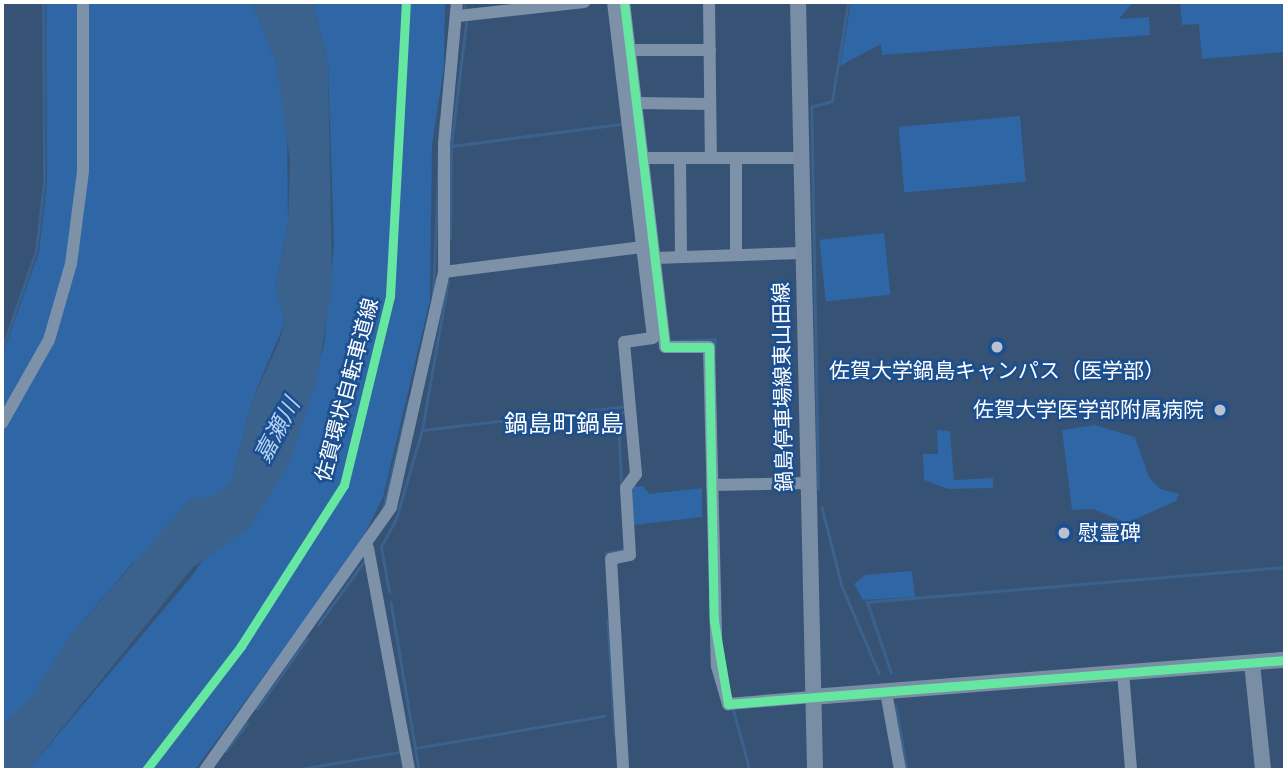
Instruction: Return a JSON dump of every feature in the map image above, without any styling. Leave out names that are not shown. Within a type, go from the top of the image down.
[{"type":"main road","name":"鍋島停車場線東山田線","points":[[798,2],[801,253],[815,770]]},
{"type":"main road","points":[[813,697],[1285,660]]},
{"type":"main road","points":[[1252,663],[1263,770]]},
{"type":"street","points":[[2,423],[49,340],[71,264],[83,171],[83,2]]},
{"type":"street","points":[[205,770],[368,548],[391,507],[444,272],[444,144],[458,16],[457,2]]},
{"type":"street","points":[[458,16],[584,2]]},
{"type":"street","points":[[612,2],[653,338],[624,342],[636,474],[626,488],[630,555],[611,559],[623,770]]},
{"type":"street","points":[[624,2],[664,341],[709,347],[716,654],[728,704],[813,697]]},
{"type":"street","points":[[709,2],[711,158]]},
{"type":"street","points":[[630,50],[710,50]]},
{"type":"street","points":[[636,103],[710,104]]},
{"type":"street","points":[[642,158],[800,158]]},
{"type":"street","points":[[680,158],[681,257]]},
{"type":"street","points":[[736,158],[736,255]]},
{"type":"street","points":[[444,272],[642,247]]},
{"type":"street","points":[[654,258],[801,253]]},
{"type":"street","points":[[712,485],[807,483]]},
{"type":"street","points":[[368,548],[409,770]]},
{"type":"street","points":[[1123,672],[1131,770]]},
{"type":"street","points":[[886,692],[900,770]]},
{"type":"shaded area","points":[[46,2],[252,2],[276,62],[287,124],[288,223],[276,285],[285,322],[252,401],[231,482],[132,564],[74,631],[30,700],[2,725],[2,356],[39,252],[47,182]]},
{"type":"shaded area","points":[[313,2],[445,2],[444,67],[432,145],[430,300],[383,497],[360,544],[195,770],[28,770],[191,577],[305,413],[324,345],[334,245],[328,63]]},
{"type":"shaded area","points":[[851,2],[1133,2],[1119,19],[1149,17],[1150,35],[882,55],[881,44],[840,66]]},
{"type":"shaded area","points":[[1180,2],[1285,2],[1285,52],[1202,59],[1199,24],[1182,25]]},
{"type":"shaded area","points":[[1020,116],[1026,182],[904,192],[898,127]]},
{"type":"shaded area","points":[[884,233],[890,295],[826,301],[819,240]]},
{"type":"shaded area","points":[[1095,425],[1135,437],[1149,477],[1160,489],[1179,494],[1176,501],[1127,523],[1093,509],[1072,510],[1062,430]]},
{"type":"shaded area","points":[[937,430],[950,431],[954,480],[993,478],[993,488],[948,489],[924,480],[923,454],[938,454]]},
{"type":"shaded area","points":[[643,486],[649,494],[702,488],[702,517],[634,525],[632,487]]},
{"type":"shaded area","points":[[912,571],[915,597],[863,600],[854,584],[865,575]]},
{"type":"water","name":"嘉瀬川","points":[[252,2],[313,2],[328,63],[332,287],[317,378],[291,460],[250,527],[193,567],[28,770],[2,770],[2,725],[30,699],[74,631],[191,498],[211,497],[231,482],[252,401],[279,342],[285,322],[276,285],[288,223],[290,160],[276,62]]},
{"type":"waterway","points":[[2,349],[36,251],[44,182],[43,2]]},
{"type":"waterway","points":[[465,2],[465,8]]},
{"type":"waterway","points":[[818,489],[811,107],[832,101],[848,2]]},
{"type":"waterway","points":[[450,239],[451,146],[466,23]]},
{"type":"waterway","points":[[433,295],[440,120]]},
{"type":"waterway","points":[[451,146],[621,124]]},
{"type":"waterway","points":[[389,592],[381,547],[396,519],[422,430],[448,281]]},
{"type":"waterway","points":[[672,341],[715,339],[715,352]]},
{"type":"waterway","points":[[383,509],[409,400]]},
{"type":"waterway","points":[[422,430],[625,406]]},
{"type":"waterway","points":[[621,486],[618,413],[625,412]]},
{"type":"waterway","points":[[822,507],[842,586],[879,673]]},
{"type":"waterway","points":[[605,553],[626,549]]},
{"type":"waterway","points":[[318,625],[363,563]]},
{"type":"waterway","points":[[891,673],[867,602],[1285,567]]},
{"type":"waterway","points":[[391,602],[419,770]]},
{"type":"waterway","points":[[608,620],[615,735]]},
{"type":"waterway","points":[[257,709],[307,639]]},
{"type":"waterway","points":[[896,706],[907,770]]},
{"type":"waterway","points":[[733,708],[750,770]]},
{"type":"waterway","points":[[416,748],[604,716]]},
{"type":"waterway","points":[[226,751],[247,723]]},
{"type":"waterway","points":[[294,770],[399,752]]},
{"type":"cycle path","name":"佐賀環状自転車道線","points":[[146,770],[241,646],[344,485],[390,296],[406,2]]},
{"type":"cycle path","points":[[624,2],[665,347],[709,347],[714,621],[728,704],[1285,660]]},
{"type":"place","name":"佐賀大学鍋島キャンパス（医学部）","points":[[997,347]]},
{"type":"place","name":"佐賀大学医学部附属病院","points":[[1220,410]]},
{"type":"place","name":"慰霊碑","points":[[1064,533]]},
{"type":"district","name":"鍋島町鍋島","points":[[564,424]]}]
